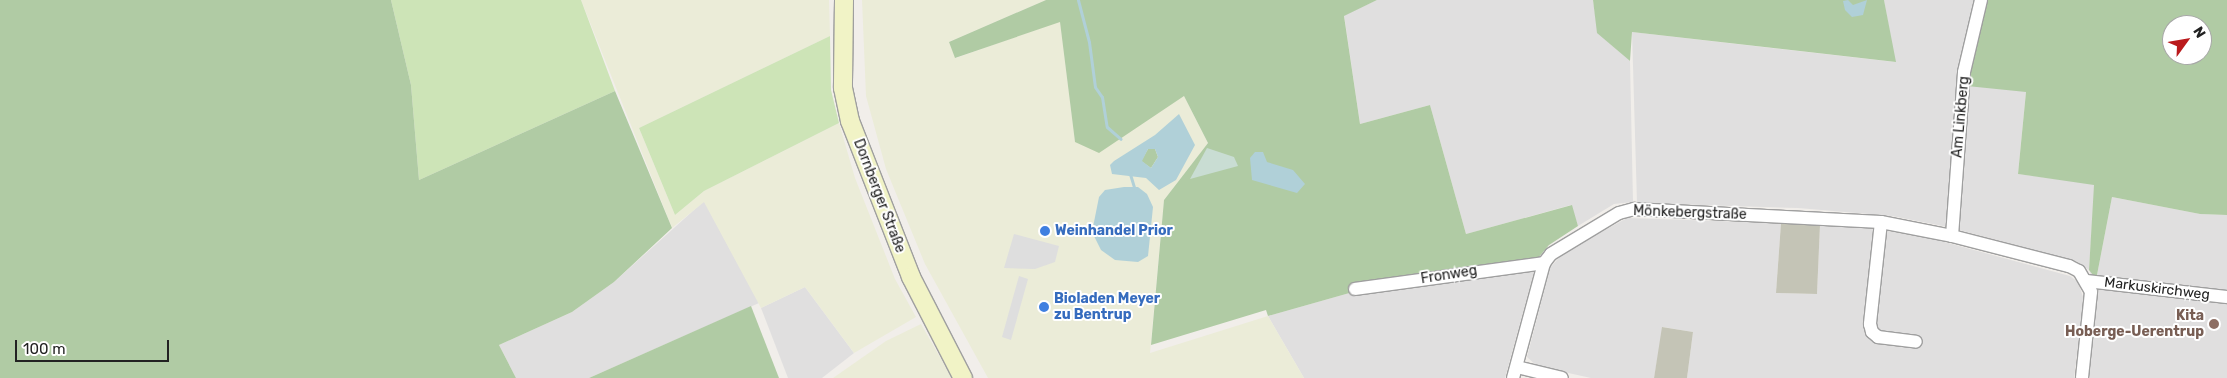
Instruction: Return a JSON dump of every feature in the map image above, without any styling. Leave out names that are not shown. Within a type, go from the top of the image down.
[{"type":"main road","name":"Dornberger Straße","points":[[844,0],[844,88],[850,121],[911,277],[964,378]]},
{"type":"street","name":"Am Linkberg","points":[[1952,236],[1964,72],[1981,0]]},
{"type":"street","name":"Mönkebergstraße","points":[[1544,263],[1551,254],[1619,213],[1634,209],[1881,222],[1952,236],[2068,266],[2079,270],[2086,281]]},
{"type":"street","points":[[1881,222],[1870,324],[1872,332],[1878,337],[1916,342]]},
{"type":"street","points":[[1544,263],[1515,372],[1562,378]]},
{"type":"street","name":"Fronweg","points":[[1354,289],[1544,263]]},
{"type":"street","points":[[2082,378],[2091,292],[2086,281]]},
{"type":"street","name":"Markuskirchweg","points":[[2086,281],[2227,297]]},
{"type":"shaded area","points":[[1377,0],[1593,0],[1598,33],[1630,61],[1633,202],[1614,204],[1578,226],[1571,205],[1466,234],[1430,105],[1360,124],[1344,15]]},
{"type":"shaded area","points":[[1884,0],[1985,0],[2026,92],[2018,174],[2095,184],[2089,270],[2078,262],[1948,227],[1892,216],[1798,208],[1637,203],[1632,32],[1895,62]]},
{"type":"shaded area","points":[[2112,197],[2200,214],[2227,215],[2227,378],[2089,378],[2098,291],[2089,270],[2097,275]]},
{"type":"shaded area","points":[[704,201],[759,303],[589,378],[516,378],[499,345],[572,312],[614,282]]},
{"type":"shaded area","points":[[1627,218],[1781,223],[1776,293],[1817,294],[1820,225],[1872,228],[1937,240],[2070,276],[2078,282],[2084,300],[2074,378],[1687,378],[1693,332],[1663,327],[1654,378],[1591,378],[1537,366],[1527,357],[1550,268],[1563,253]]},
{"type":"shaded area","points":[[1781,223],[1820,225],[1817,294],[1776,293]]},
{"type":"shaded area","points":[[1014,234],[1059,246],[1055,262],[1035,269],[1004,268]]},
{"type":"shaded area","points":[[1538,258],[1505,378],[1304,378],[1268,316],[1353,292],[1349,287]]},
{"type":"shaded area","points":[[1019,276],[1028,279],[1011,340],[1002,337]]},
{"type":"shaded area","points":[[805,287],[854,353],[822,378],[788,378],[761,308]]},
{"type":"shaded area","points":[[1662,327],[1693,332],[1687,378],[1654,378]]},
{"type":"green space","points":[[0,0],[391,0],[411,85],[419,180],[615,91],[672,228],[614,282],[572,312],[499,345],[516,378],[0,378]]},
{"type":"green space","points":[[391,0],[581,0],[615,91],[419,180],[411,85]]},
{"type":"green space","points":[[581,0],[829,0],[830,36],[639,128],[675,215],[704,191],[839,123],[855,178],[895,279],[916,317],[854,353],[805,287],[761,308],[704,202],[672,228]]},
{"type":"green space","points":[[862,0],[1046,0],[949,42],[956,58],[1060,21],[1075,142],[1184,96],[1208,143],[1164,200],[1150,353],[1268,316],[1304,378],[988,378],[925,264],[886,169],[866,96]]},
{"type":"green space","points":[[1046,0],[1377,0],[1344,16],[1360,124],[1430,105],[1466,234],[1572,205],[1578,226],[1549,245],[1538,258],[1350,287],[1353,292],[1268,316],[1266,310],[1151,345],[1164,200],[1208,143],[1184,96],[1099,153],[1075,142],[1060,22],[955,58],[949,42]]},
{"type":"green space","points":[[1593,0],[1884,0],[1896,62],[1632,32],[1630,61],[1597,33]]},
{"type":"green space","points":[[1986,0],[2227,0],[2227,215],[2200,214],[2112,197],[2097,275],[2093,275],[2089,270],[2094,185],[2018,174],[2026,92],[1967,86]]},
{"type":"green space","points":[[830,36],[831,90],[839,123],[704,191],[675,215],[639,128]]},
{"type":"green space","points":[[1207,148],[1234,157],[1238,166],[1190,179]]},
{"type":"green space","points":[[1148,149],[1155,149],[1158,157],[1151,168],[1141,161]]},
{"type":"green space","points":[[751,306],[779,378],[589,378]]},
{"type":"green space","points":[[921,324],[952,378],[833,378],[886,341]]},
{"type":"water","points":[[1848,0],[1853,5],[1867,0],[1863,15],[1852,17],[1845,10],[1843,1]]},
{"type":"water","points":[[1179,114],[1195,145],[1176,180],[1159,190],[1146,178],[1112,174],[1110,165],[1114,161],[1155,135]],"holes":[[[1148,149],[1155,149],[1158,157],[1151,168],[1142,161]]]},
{"type":"water","points":[[1255,152],[1263,152],[1267,162],[1293,170],[1305,184],[1297,193],[1252,180],[1250,158]]},
{"type":"water","points":[[1138,187],[1147,194],[1153,207],[1148,256],[1138,262],[1115,260],[1101,250],[1092,232],[1099,197],[1105,190]]},
{"type":"waterway","points":[[1078,0],[1089,42],[1095,87],[1102,97],[1107,127],[1121,139]]},
{"type":"waterway","points":[[1130,174],[1134,187]]},
{"type":"place","name":"Weinhandel Prior","points":[[1045,231]]},
{"type":"place","name":"Bioladen Meyer zu Bentrup","points":[[1044,307]]},
{"type":"place","name":"Kita Hoberge-Uerentrup","points":[[2214,324]]}]
